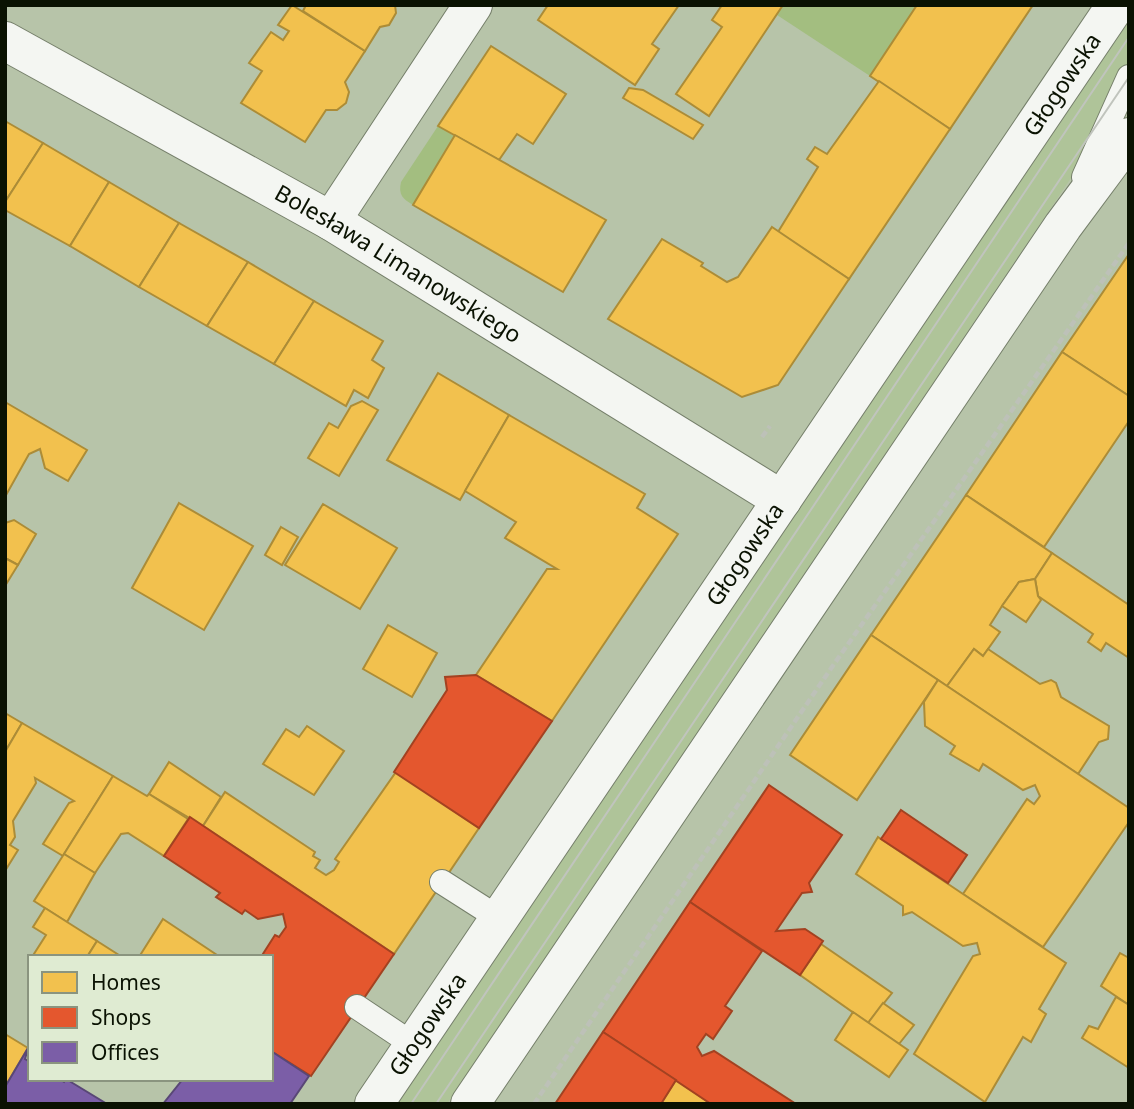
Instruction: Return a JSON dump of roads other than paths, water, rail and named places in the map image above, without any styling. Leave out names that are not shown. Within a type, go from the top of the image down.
[{"type":"street","points":[[331,221],[473,5]]},
{"type":"street","name":"Głogowska","points":[[374,1104],[1116,5]]},
{"type":"street","name":"Bolesława Limanowskiego","points":[[5,41],[331,221],[782,500]]},
{"type":"street","points":[[470,1104],[1063,226],[1129,137]]},
{"type":"lane","points":[[1063,226],[1129,77]]},
{"type":"lane","points":[[442,883],[500,919]]},
{"type":"lane","points":[[357,1007],[414,1045]]},
{"type":"tram line","points":[[411,1104],[1129,37]]},
{"type":"tram line","points":[[436,1104],[1129,77]]}]
